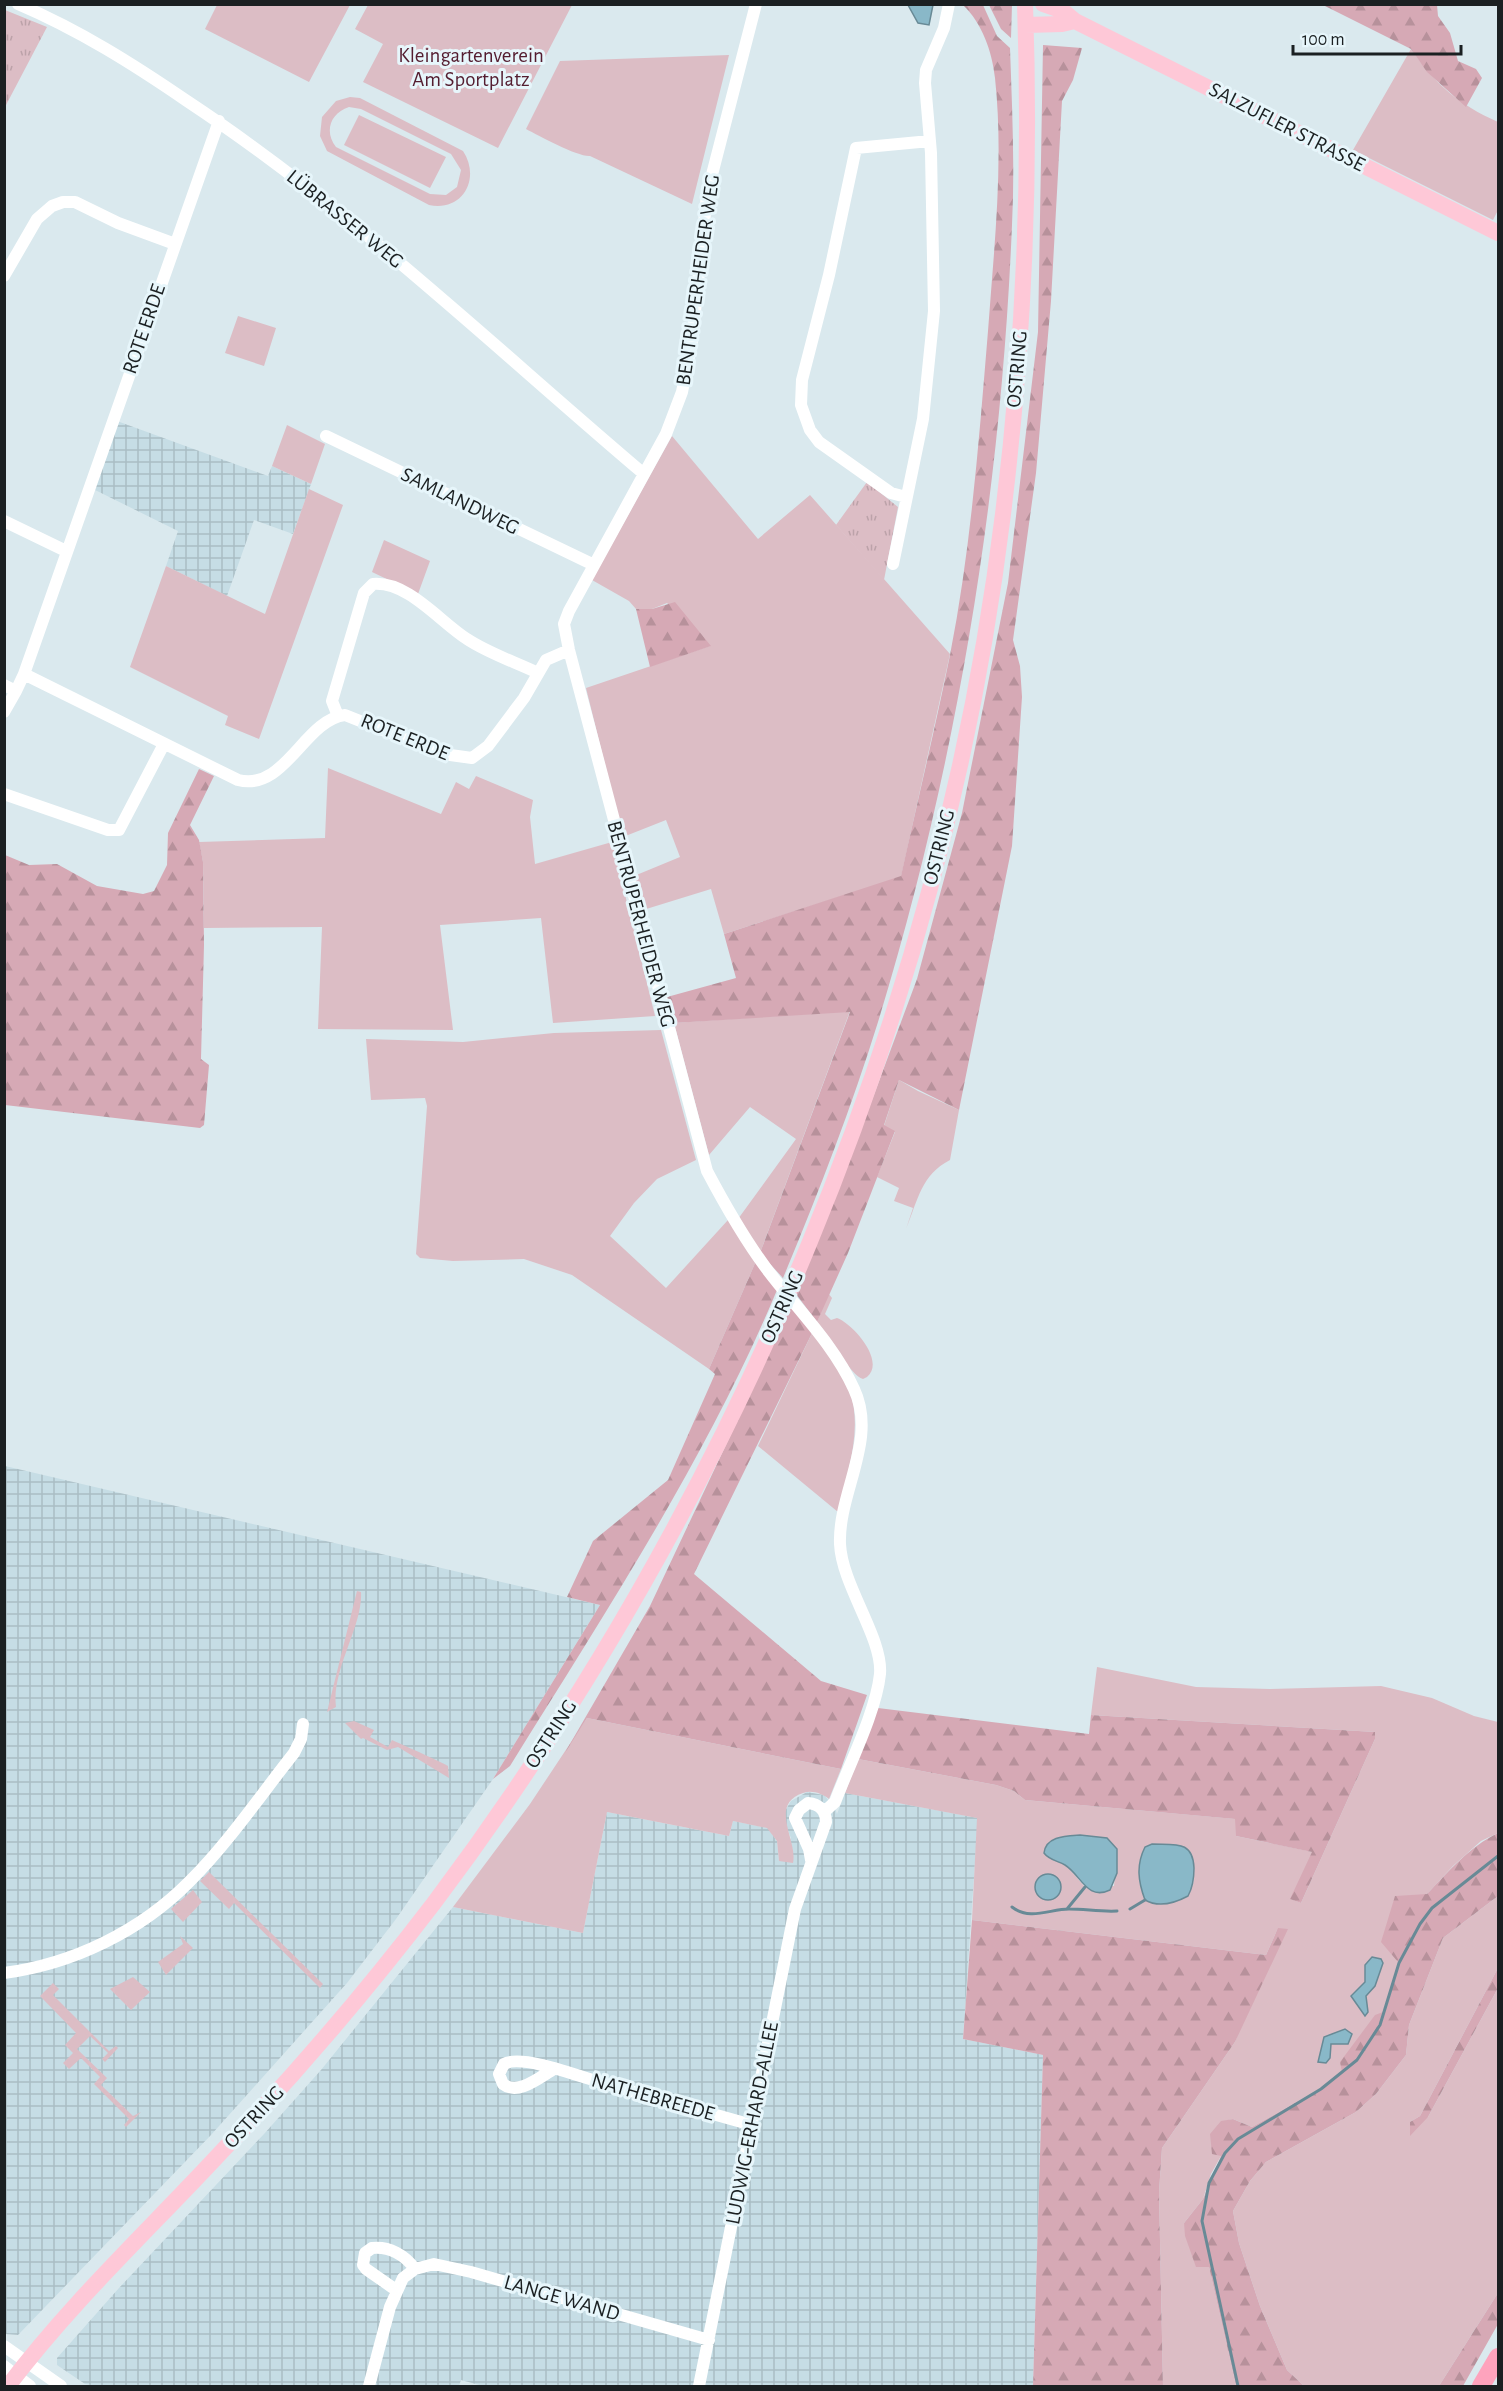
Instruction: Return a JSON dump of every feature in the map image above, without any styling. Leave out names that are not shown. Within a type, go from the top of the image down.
[{"type":"highway","points":[[1481,2386],[1498,2357]]},
{"type":"main road","name":"OSTRING","points":[[10,2376],[28,2361],[109,2269],[288,2080],[373,1981],[478,1842],[551,1736],[617,1630],[676,1525],[776,1323],[812,1238],[898,994],[936,866],[971,710],[1003,516],[1020,343],[1026,214],[1025,4]]},
{"type":"main road","name":"SALZUFLER STRASSE","points":[[1043,4],[1064,11],[1075,21],[1498,233]]},
{"type":"main road","points":[[1026,25],[1062,24],[1075,21]]},
{"type":"street","name":"LÜBRASSER WEG","points":[[18,4],[87,36],[219,121],[327,201],[644,474]]},
{"type":"street","name":"BENTRUPERHEIDER WEG","points":[[756,4],[706,203],[692,341],[684,384],[669,428],[566,617],[569,650],[707,1171],[735,1225],[767,1269],[836,1353],[855,1391],[862,1418],[861,1440],[841,1522],[840,1551],[845,1572],[876,1649],[880,1672],[873,1702],[835,1802],[825,1812]]},
{"type":"street","points":[[893,564],[922,419],[934,311],[926,70],[944,28],[949,4]]},
{"type":"street","name":"ROTE ERDE","points":[[4,712],[10,688],[24,674],[219,121]]},
{"type":"street","points":[[906,497],[891,493],[819,442],[803,415],[801,388],[830,275],[856,148],[930,141]]},
{"type":"street","points":[[4,276],[37,219],[52,206],[63,202],[75,202],[118,223],[175,244]]},
{"type":"street","name":"SAMLANDWEG","points":[[326,436],[594,565]]},
{"type":"street","points":[[4,521],[66,551]]},
{"type":"street","points":[[338,716],[332,701],[364,593],[373,584],[388,585],[424,604],[468,640],[538,673]]},
{"type":"street","name":"ROTE ERDE","points":[[24,674],[238,780],[257,783],[265,780],[338,716],[354,717],[443,754],[472,758],[488,746],[524,698],[551,656],[569,650]]},
{"type":"street","points":[[4,794],[108,830],[119,830],[164,744]]},
{"type":"street","points":[[4,1974],[45,1965],[92,1949],[148,1916],[179,1892],[207,1863],[294,1753],[301,1739],[303,1724]]},
{"type":"street","points":[[811,1860],[809,1849],[796,1822],[796,1814],[808,1803],[814,1803],[825,1812]]},
{"type":"street","name":"LUDWIG-ERHARD-ALLEE","points":[[699,2386],[795,1909],[826,1822],[825,1812]]},
{"type":"street","name":"NATHEBREEDE","points":[[554,2069],[752,2125]]},
{"type":"street","points":[[369,2386],[396,2290],[403,2278],[415,2269],[401,2255],[380,2247],[372,2248],[365,2253],[363,2265],[396,2290]]},
{"type":"street","name":"LANGE WAND","points":[[415,2269],[434,2264],[454,2267],[709,2340]]},
{"type":"street","points":[[4,2346],[61,2386]]},
{"type":"street","points":[[10,2376],[30,2386]]},
{"type":"shaded area","points":[[117,421],[268,476],[272,466],[311,484],[293,534],[254,520],[227,596],[166,566],[178,531],[93,489]]},
{"type":"shaded area","points":[[5,1466],[600,1605],[493,1779],[396,1919],[347,1983],[211,2135],[18,2335],[5,2334]]},
{"type":"shaded area","points":[[807,1792],[824,1795],[837,1814],[845,1793],[978,1818],[963,2039],[1043,2055],[1033,2386],[483,2386],[461,2380],[459,2386],[96,2386],[85,2384],[57,2365],[57,2358],[119,2288],[321,2070],[453,1907],[583,1933],[607,1812],[729,1836],[733,1821],[768,1828],[777,1841],[779,1861],[791,1838],[785,1823],[785,1811],[791,1801]]},
{"type":"green space","points":[[217,4],[350,5],[309,82],[205,29]]},
{"type":"green space","name":"Kleingartenverein Am Sportplatz","points":[[368,5],[572,5],[498,148],[363,82],[383,44],[355,29]]},
{"type":"green space","points":[[963,5],[983,5],[997,36],[1010,48],[1012,225],[998,427],[986,528],[952,728],[931,827],[906,925],[857,1087],[783,1278],[760,1253],[850,1012],[674,1023],[667,997],[736,978],[724,934],[901,876],[950,655],[964,574],[978,453],[995,236],[999,141],[995,78],[985,38],[976,20]]},
{"type":"green space","points":[[989,5],[1012,5],[1011,38],[1001,29]]},
{"type":"green space","points":[[1323,5],[1437,5],[1438,16],[1450,33],[1458,61],[1476,69],[1482,78],[1466,107],[1427,72],[1411,49]]},
{"type":"green space","points":[[5,10],[47,27],[5,107]]},
{"type":"green space","points":[[1043,45],[1082,48],[1073,80],[1062,101],[1051,301],[1036,473],[1013,640],[1020,666],[1022,697],[1012,846],[959,1110],[899,1080],[884,1125],[895,1131],[848,1253],[817,1322],[796,1294],[843,1178],[917,979],[962,813],[1008,583],[1038,332]]},
{"type":"green space","points":[[1411,49],[1449,92],[1471,108],[1498,122],[1498,210],[1493,220],[1353,150]]},
{"type":"green space","points":[[729,55],[692,204],[590,156],[568,150],[526,129],[560,61]]},
{"type":"green space","points":[[350,97],[360,98],[463,151],[470,172],[466,191],[451,203],[441,206],[429,205],[327,151],[320,136],[322,117],[336,101]],"holes":[[[349,107],[361,109],[451,154],[461,170],[457,187],[446,195],[430,194],[336,147],[330,135],[333,118]]]},
{"type":"green space","points":[[359,115],[446,157],[430,188],[344,145]]},
{"type":"green space","points":[[238,316],[276,328],[264,366],[225,353]]},
{"type":"green space","points":[[287,425],[325,444],[311,484],[272,466]]},
{"type":"green space","points":[[672,436],[758,539],[810,495],[950,654],[901,877],[724,934],[711,889],[643,910],[634,876],[680,857],[666,820],[623,837],[586,688],[710,646],[667,603],[652,609],[636,609],[629,601],[592,580]]},
{"type":"green space","points":[[867,482],[898,507],[884,580],[836,525]]},
{"type":"green space","points":[[309,489],[343,505],[259,739],[225,725],[228,716],[130,667],[166,566],[265,614]]},
{"type":"green space","points":[[384,540],[430,561],[418,594],[372,572]]},
{"type":"green space","points":[[675,602],[711,646],[650,667],[636,609],[652,609]]},
{"type":"green space","points":[[328,768],[441,814],[456,782],[469,789],[476,776],[533,800],[530,817],[535,864],[612,842],[655,1016],[553,1023],[541,918],[440,925],[453,1030],[318,1029],[322,927],[204,928],[203,862],[199,842],[325,838]]},
{"type":"green space","points":[[199,769],[214,776],[190,825],[199,840],[203,862],[204,945],[201,1059],[209,1065],[204,1125],[200,1128],[5,1105],[5,855],[29,865],[57,864],[97,886],[143,894],[154,891],[167,865],[168,833]]},
{"type":"green space","points":[[850,1011],[760,1253],[738,1219],[796,1139],[750,1107],[709,1155],[674,1023]]},
{"type":"green space","points":[[661,1030],[696,1160],[657,1179],[634,1203],[610,1236],[666,1288],[728,1220],[756,1261],[709,1369],[572,1275],[524,1259],[453,1261],[420,1258],[416,1254],[427,1106],[425,1098],[371,1100],[366,1039],[463,1042],[554,1033]]},
{"type":"green space","points":[[899,1080],[959,1110],[950,1160],[940,1166],[926,1181],[906,1229],[913,1208],[894,1201],[899,1188],[877,1177],[895,1132],[884,1126]]},
{"type":"green space","points":[[756,1261],[777,1290],[719,1413],[653,1533],[582,1650],[510,1766],[493,1779],[600,1605],[567,1597],[593,1541],[668,1480],[715,1374],[709,1369]]},
{"type":"green space","points":[[828,1293],[832,1298],[825,1314],[831,1320],[837,1318],[851,1328],[859,1335],[870,1353],[873,1362],[872,1370],[863,1379],[852,1371],[817,1322]]},
{"type":"green space","points":[[791,1307],[813,1331],[694,1574],[821,1681],[867,1695],[841,1769],[587,1718],[563,1756],[650,1606]]},
{"type":"green space","points":[[813,1331],[840,1369],[853,1404],[854,1439],[838,1512],[758,1446]]},
{"type":"green space","points":[[357,1591],[361,1592],[360,1605],[338,1678],[336,1707],[327,1712]]},
{"type":"green space","points":[[1097,1667],[1196,1687],[1270,1689],[1381,1686],[1432,1698],[1474,1716],[1498,1722],[1498,1833],[1481,1841],[1427,1894],[1398,1962],[1383,2012],[1343,2072],[1316,2091],[1252,2127],[1233,2119],[1221,2122],[1221,2156],[1211,2174],[1203,2199],[1184,2223],[1209,2267],[1236,2386],[1163,2386],[1159,2192],[1162,2148],[1235,2042],[1278,1928],[1266,1955],[972,1920],[977,1818],[845,1793],[858,1759],[996,1785],[1014,1791],[1025,1800],[1236,1819],[1236,1836],[1313,1852],[1291,1899],[1301,1903],[1375,1739],[1375,1732],[1091,1715]],"holes":[[[1152,1844],[1175,1846],[1188,1851],[1193,1863],[1193,1886]],[[1117,1849],[1114,1886],[1085,1887],[1067,1866],[1059,1862]]]},
{"type":"green space","points":[[878,1708],[1089,1734],[1091,1715],[1375,1732],[1375,1739],[1301,1903],[1290,1899],[1312,1852],[1236,1836],[1235,1819],[1025,1800],[1014,1791],[996,1785],[858,1759]]},
{"type":"green space","points":[[587,1718],[841,1769],[829,1799],[823,1795],[806,1792],[793,1799],[787,1806],[787,1824],[792,1844],[793,1863],[779,1861],[777,1841],[767,1828],[733,1821],[729,1836],[607,1812],[583,1933],[453,1907],[530,1804]]},
{"type":"green space","points":[[354,1721],[374,1730],[370,1737],[388,1747],[392,1740],[448,1766],[449,1778],[398,1747],[387,1750],[361,1739],[345,1723]]},
{"type":"green space","points":[[1498,1833],[1498,1896],[1443,1938],[1409,2025],[1406,2055],[1376,2094],[1356,2112],[1266,2162],[1250,2181],[1233,2211],[1239,2243],[1260,2306],[1287,2370],[1304,2386],[1236,2386],[1209,2267],[1196,2267],[1185,2236],[1184,2223],[1203,2199],[1221,2156],[1212,2154],[1210,2134],[1221,2121],[1233,2119],[1252,2127],[1316,2091],[1342,2072],[1340,2062],[1375,2015],[1383,2012],[1398,1962],[1381,1942],[1395,1896],[1427,1894],[1469,1852]]},
{"type":"green space","points":[[209,1872],[323,1984],[320,1988],[234,1903],[229,1909],[200,1881]]},
{"type":"green space","points":[[193,1890],[202,1902],[183,1922],[171,1909]]},
{"type":"green space","points":[[1498,1896],[1498,1968],[1420,2116],[1410,2122],[1428,2117],[1498,1988],[1498,2293],[1439,2386],[1304,2386],[1287,2370],[1260,2306],[1239,2243],[1233,2211],[1250,2181],[1266,2162],[1356,2112],[1376,2094],[1406,2055],[1409,2025],[1443,1938]]},
{"type":"green space","points":[[972,1920],[1266,1955],[1278,1928],[1288,1929],[1235,2042],[1162,2148],[1159,2192],[1163,2386],[1033,2386],[1043,2055],[963,2039]]},
{"type":"green space","points":[[180,1936],[193,1948],[166,1975],[158,1962],[183,1944]]},
{"type":"green space","points":[[1498,1968],[1498,1988],[1428,2117],[1410,2136],[1410,2122],[1420,2116]]},
{"type":"green space","points":[[133,1977],[150,1992],[131,2010],[110,1989]]},
{"type":"green space","points":[[53,1983],[59,1989],[53,1995],[109,2051],[116,2046],[118,2048],[105,2062],[102,2059],[108,2053],[90,2036],[77,2049],[107,2078],[101,2085],[133,2116],[141,2112],[126,2127],[124,2125],[129,2119],[94,2084],[100,2077],[81,2058],[69,2069],[63,2063],[73,2053],[65,2045],[76,2033],[40,1996]]},
{"type":"green space","points":[[1498,2293],[1498,2324],[1463,2386],[1439,2386]]},
{"type":"water","points":[[908,5],[933,5],[929,25],[918,23]]},
{"type":"water","points":[[1080,1835],[1107,1838],[1117,1849],[1117,1873],[1110,1890],[1096,1892],[1090,1890],[1071,1869],[1044,1853],[1048,1843],[1053,1840]]},
{"type":"water","points":[[1152,1844],[1181,1846],[1190,1853],[1193,1859],[1194,1876],[1188,1896],[1167,1904],[1156,1904],[1145,1900],[1139,1867],[1145,1847]]},
{"type":"water","points":[[1048,1874],[1057,1878],[1061,1887],[1057,1896],[1048,1900],[1039,1896],[1035,1887],[1039,1878]]},
{"type":"water","points":[[1372,1957],[1381,1959],[1383,1963],[1375,1986],[1366,1996],[1368,2012],[1365,2016],[1351,1996],[1365,1982],[1365,1965]]},
{"type":"water","points":[[1345,2029],[1352,2034],[1348,2044],[1331,2044],[1330,2058],[1326,2063],[1318,2062],[1324,2037]]},
{"type":"waterway","points":[[1238,2386],[1202,2221],[1209,2183],[1225,2153],[1238,2139],[1321,2089],[1357,2060],[1380,2025],[1399,1963],[1420,1924],[1432,1908],[1498,1856]]},
{"type":"waterway","points":[[1067,1909],[1085,1887]]},
{"type":"waterway","points":[[1130,1909],[1145,1900]]},
{"type":"waterway","points":[[1012,1907],[1033,1914],[1062,1909],[1117,1911]]}]
